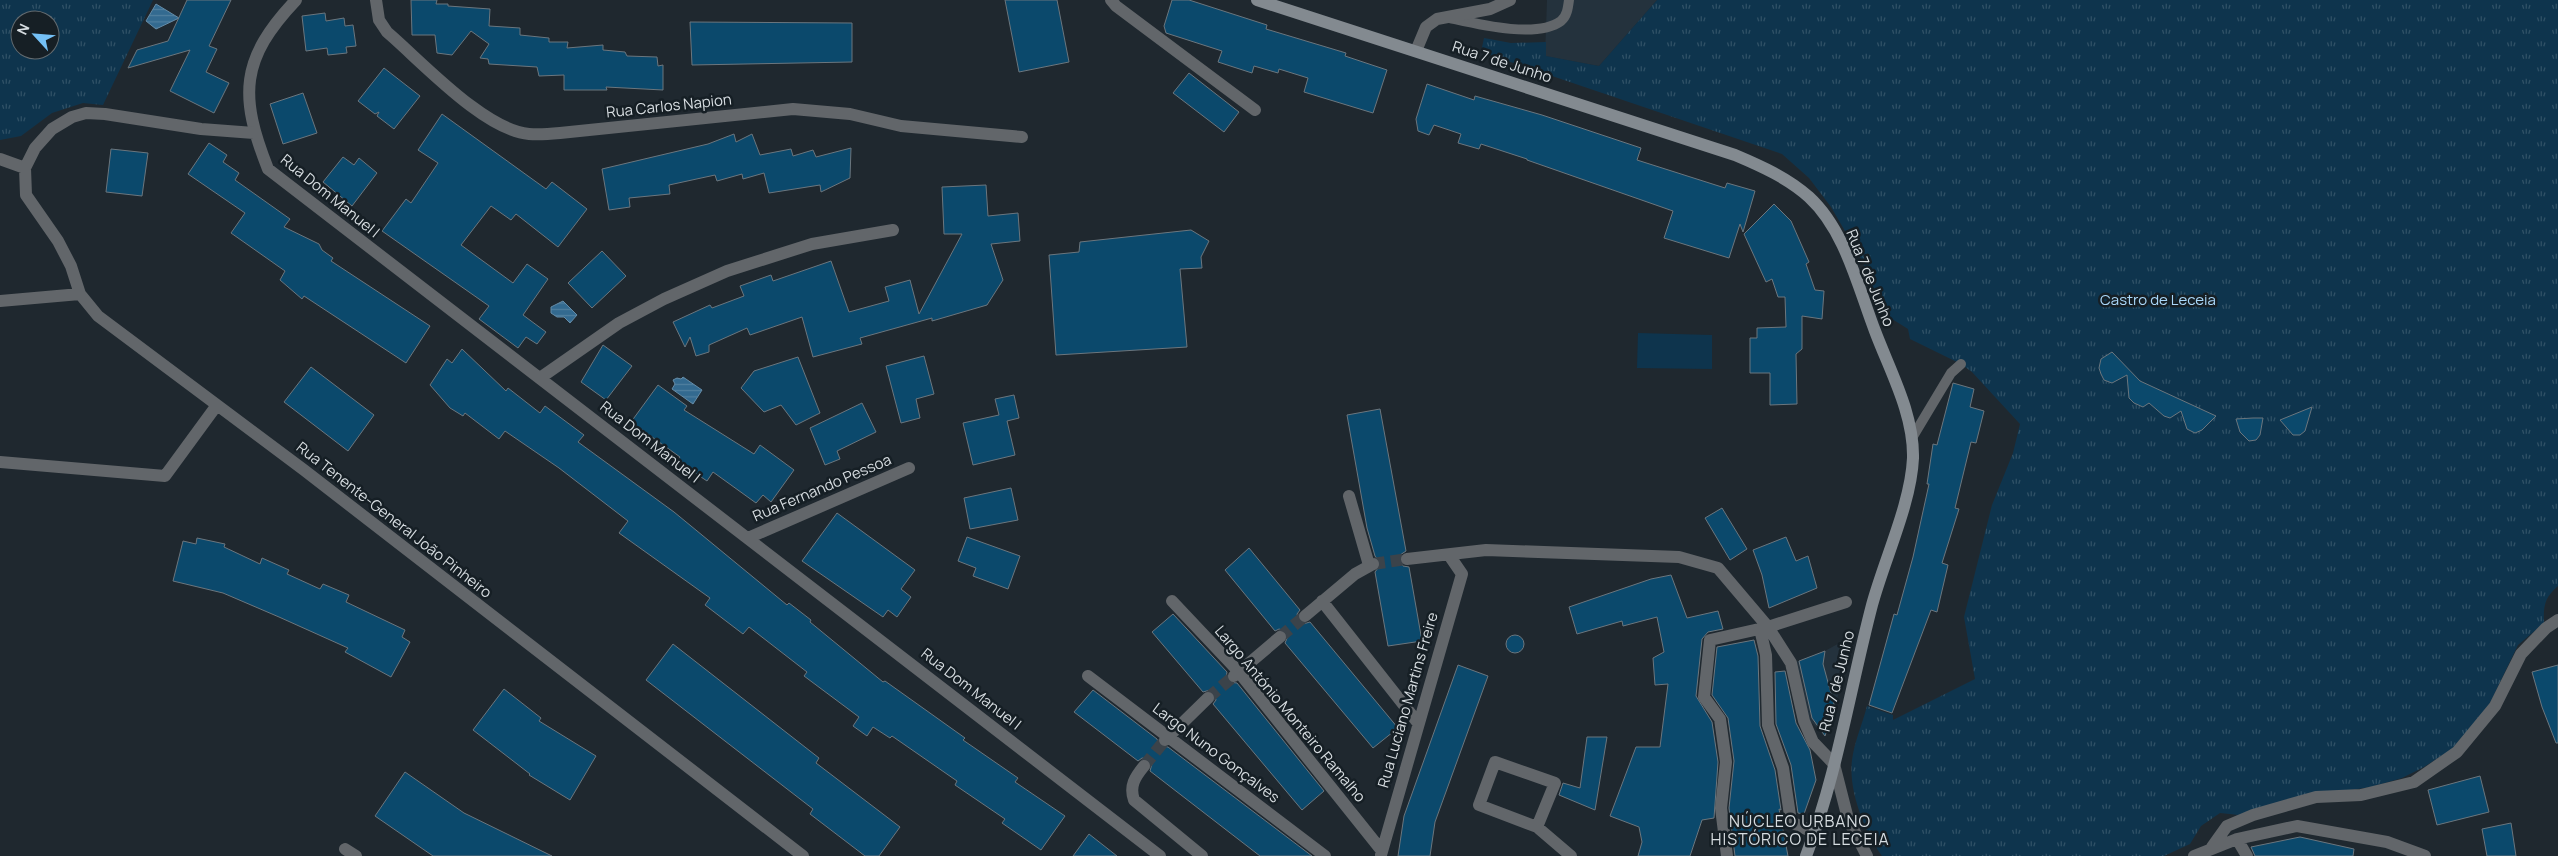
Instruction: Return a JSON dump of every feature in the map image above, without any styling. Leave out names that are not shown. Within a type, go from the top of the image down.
[{"type":"main road","name":"Rua 7 de Junho","points":[[1257,0],[1734,155],[1775,173],[1809,197],[1827,218],[1843,248],[1905,410],[1912,438],[1910,483],[1872,604],[1834,764],[1806,856]]},
{"type":"street","name":"Rua Dom Manuel I","points":[[296,0],[280,17],[263,41],[252,69],[248,101],[254,133],[268,169],[1160,856]]},
{"type":"street","name":"Rua Carlos Napion","points":[[376,0],[379,20],[387,32],[481,114],[506,128],[528,134],[560,133],[793,110],[850,114],[902,126],[1022,137]]},
{"type":"street","points":[[1111,0],[1116,6],[1255,110]]},
{"type":"street","points":[[1416,51],[1426,26],[1437,19],[1490,9],[1510,0]]},
{"type":"street","points":[[0,160],[25,168],[35,148],[52,129],[72,117],[86,114],[105,114],[201,129],[254,133]]},
{"type":"street","name":"Rua Tenente-General João Pinheiro","points":[[25,168],[26,195],[58,241],[71,266],[80,294],[98,316],[217,405],[803,856]]},
{"type":"street","points":[[540,378],[619,323],[664,299],[727,271],[812,244],[893,230]]},
{"type":"street","points":[[0,301],[80,294]]},
{"type":"street","points":[[0,462],[165,476],[217,405]]},
{"type":"street","name":"Rua Fernando Pessoa","points":[[748,538],[908,468]]},
{"type":"street","points":[[1305,616],[1371,564],[1349,496]]},
{"type":"street","points":[[1407,559],[1486,550],[1679,557],[1718,568],[1791,663],[1804,721],[1813,742],[1834,764],[1848,819],[1867,856]]},
{"type":"street","name":"Rua Luciano Martins Freire","points":[[1381,853],[1462,574],[1449,555]]},
{"type":"street","name":"Largo António Monteiro Ramalho","points":[[1172,600],[1236,674],[1381,853]]},
{"type":"street","points":[[1322,601],[1418,723]]},
{"type":"street","points":[[1728,856],[1721,808],[1726,762],[1720,719],[1704,697],[1710,640],[1764,628],[1846,602]]},
{"type":"street","points":[[2212,847],[2227,826],[2253,815],[2316,798],[2361,795],[2414,782],[2457,752],[2494,706],[2521,654],[2546,628],[2558,620]]},
{"type":"street","points":[[1764,628],[1768,726],[1783,768],[1791,822],[1814,833]]},
{"type":"street","points":[[1236,674],[1280,637]]},
{"type":"street","name":"Largo Nuno Gonçalves","points":[[1088,676],[1166,739],[1325,856]]},
{"type":"street","points":[[1166,739],[1208,698]]},
{"type":"street","points":[[1537,827],[1555,783],[1495,762],[1479,805],[1537,827],[1571,856]]},
{"type":"street","points":[[1144,766],[1135,776],[1131,790],[1134,800],[1202,856]]},
{"type":"street","points":[[2194,856],[2212,847],[2237,839],[2296,826],[2387,842],[2426,856]]},
{"type":"street","points":[[2237,839],[2248,856]]},
{"type":"lane","points":[[1450,18],[1520,30],[1560,22],[1567,13],[1569,0]]},
{"type":"lane","points":[[1912,438],[1951,373],[1961,364]]},
{"type":"shaded area","points":[[1547,0],[1657,0],[1599,66],[1545,56]]},
{"type":"shaded area","points":[[156,4],[179,18],[156,29],[146,21]]},
{"type":"shaded area","points":[[563,301],[577,315],[570,323],[564,317],[557,317],[551,313],[551,307]]},
{"type":"shaded area","points":[[683,377],[702,390],[693,404],[672,389],[675,384],[673,380]]},
{"type":"shaded area","points":[[1852,636],[1835,708],[1825,736],[1809,720],[1796,662],[1825,651]]},
{"type":"green space","points":[[0,0],[153,0],[103,105],[83,103],[52,113],[21,136],[0,140]]},
{"type":"green space","name":"Castro de Leceia","points":[[1657,0],[2558,0],[2558,586],[2550,594],[2546,602],[2544,623],[2518,645],[2489,705],[2452,749],[2424,767],[2402,778],[2371,787],[2303,797],[2239,815],[2220,813],[2201,826],[2190,844],[2164,856],[1882,856],[1863,821],[1854,794],[1852,780],[1853,754],[1867,706],[1893,715],[1893,720],[1975,679],[1964,617],[1992,505],[2013,453],[2020,424],[1972,372],[1961,364],[1910,339],[1908,329],[1881,312],[1863,262],[1831,207],[1809,178],[1782,154],[1481,52],[1484,38],[1511,43],[1546,42],[1546,56],[1599,66]]},
{"type":"green space","points":[[1638,333],[1712,335],[1712,369],[1637,368]]},
{"type":"building","points":[[187,0],[231,0],[209,46],[217,49],[206,72],[229,83],[214,113],[170,91],[190,50],[128,68],[137,50],[168,41]]},
{"type":"building","points":[[411,0],[437,0],[436,4],[490,9],[489,26],[520,28],[520,35],[549,38],[549,42],[568,42],[567,48],[603,45],[603,50],[625,52],[627,56],[657,57],[658,66],[663,65],[663,90],[606,87],[607,90],[564,90],[564,75],[539,76],[537,67],[489,64],[488,59],[480,58],[489,44],[471,31],[452,55],[437,53],[435,35],[412,35]]},
{"type":"building","points":[[1005,0],[1057,0],[1069,62],[1019,72]]},
{"type":"building","points":[[1172,0],[1189,0],[1267,25],[1266,29],[1346,53],[1345,56],[1387,70],[1373,113],[1304,92],[1308,78],[1279,69],[1278,73],[1254,66],[1252,73],[1218,62],[1222,51],[1166,33],[1164,26]]},
{"type":"building","points":[[325,13],[326,21],[344,18],[345,26],[353,25],[356,46],[346,47],[347,53],[328,55],[327,48],[306,51],[302,16]]},
{"type":"building","points":[[690,22],[852,23],[852,62],[692,65]]},
{"type":"building","points":[[384,68],[420,96],[394,129],[377,116],[379,112],[375,114],[358,101]]},
{"type":"building","points":[[1189,73],[1239,112],[1224,132],[1173,93]]},
{"type":"building","points":[[1427,84],[1474,100],[1475,96],[1542,115],[1641,148],[1637,160],[1725,188],[1727,183],[1755,191],[1743,232],[1740,224],[1729,258],[1664,238],[1673,211],[1481,144],[1479,149],[1458,143],[1461,134],[1434,125],[1429,135],[1418,131],[1416,119]]},
{"type":"building","points":[[303,93],[317,133],[283,144],[270,104]]},
{"type":"building","points":[[442,114],[546,189],[552,182],[587,209],[558,247],[516,214],[511,220],[491,206],[461,245],[513,283],[527,264],[548,279],[523,315],[546,332],[537,344],[526,337],[518,348],[479,319],[489,306],[382,231],[406,199],[411,203],[438,163],[418,150]]},
{"type":"building","points":[[734,134],[736,142],[752,134],[760,155],[791,149],[793,156],[813,150],[816,157],[851,148],[850,178],[821,192],[820,185],[769,193],[764,173],[743,179],[742,174],[717,181],[715,175],[669,185],[670,194],[629,198],[630,207],[609,210],[602,169],[708,144]]},
{"type":"building","points":[[209,143],[227,155],[223,162],[239,173],[235,180],[290,219],[284,227],[319,244],[322,250],[333,258],[331,261],[430,326],[406,363],[304,296],[302,299],[280,280],[285,271],[231,233],[245,213],[188,174]]},
{"type":"building","points":[[111,149],[148,153],[142,196],[106,192]]},
{"type":"building","points":[[343,157],[354,165],[359,158],[377,173],[352,206],[323,182]]},
{"type":"building","points":[[986,185],[988,216],[1018,213],[1020,241],[991,244],[1003,280],[987,305],[932,321],[932,318],[860,338],[862,344],[813,357],[802,317],[750,335],[747,328],[709,345],[709,352],[696,356],[690,337],[685,347],[673,322],[710,305],[712,308],[744,296],[740,286],[771,275],[773,281],[831,261],[849,312],[889,301],[885,287],[910,280],[919,314],[962,234],[944,234],[942,187]]},
{"type":"building","points":[[1774,204],[1791,221],[1809,262],[1806,264],[1815,290],[1824,291],[1822,319],[1802,316],[1802,349],[1796,354],[1797,404],[1770,405],[1770,373],[1750,373],[1750,338],[1757,338],[1757,328],[1786,327],[1785,297],[1778,297],[1772,279],[1766,282],[1744,234]]},
{"type":"building","points":[[1191,230],[1209,241],[1201,257],[1202,268],[1180,269],[1187,347],[1056,355],[1049,255],[1079,252],[1080,242]]},
{"type":"building","points":[[602,251],[626,276],[592,308],[568,283]]},
{"type":"building","points":[[603,345],[632,366],[606,400],[581,382]]},
{"type":"building","points":[[462,349],[506,391],[508,388],[540,413],[545,406],[584,435],[578,442],[674,512],[787,605],[789,603],[811,620],[810,622],[883,682],[885,681],[965,738],[963,740],[1018,778],[1015,782],[1065,816],[1041,850],[1002,823],[1005,819],[955,785],[957,781],[892,736],[890,738],[873,727],[867,736],[853,726],[859,717],[804,676],[807,672],[749,627],[743,634],[705,605],[710,598],[619,533],[628,521],[559,468],[505,431],[499,439],[465,413],[463,416],[450,408],[430,385],[447,359],[452,363]]},
{"type":"building","points":[[2112,352],[2140,381],[2216,416],[2202,430],[2195,433],[2187,429],[2181,411],[2170,418],[2164,416],[2149,403],[2143,407],[2134,403],[2129,398],[2127,375],[2112,383],[2104,380],[2101,374],[2099,368],[2101,359]]},
{"type":"building","points":[[924,356],[934,394],[916,399],[920,418],[901,423],[886,366]]},
{"type":"building","points":[[798,357],[820,413],[796,425],[781,405],[764,412],[741,388],[754,371]]},
{"type":"building","points":[[311,367],[374,415],[348,451],[284,402]]},
{"type":"building","points":[[1953,383],[1974,389],[1970,407],[1984,411],[1976,443],[1971,442],[1955,508],[1959,509],[1942,563],[1948,565],[1937,612],[1931,610],[1892,713],[1869,705],[1894,614],[1897,615],[1913,557],[1929,484],[1927,484],[1933,444],[1937,445]]},
{"type":"building","points":[[658,385],[687,406],[684,410],[754,454],[760,445],[794,470],[771,502],[763,495],[756,503],[713,472],[707,481],[677,461],[680,457],[631,422]]},
{"type":"building","points":[[1014,395],[1019,418],[1007,421],[1015,455],[973,465],[963,423],[999,415],[995,399]]},
{"type":"building","points":[[862,403],[876,432],[837,451],[840,459],[825,465],[810,428]]},
{"type":"building","points":[[2312,407],[2305,431],[2300,435],[2293,435],[2280,420]]},
{"type":"building","points":[[1380,409],[1406,551],[1400,555],[1399,560],[1403,566],[1409,567],[1422,641],[1388,646],[1375,572],[1381,564],[1375,556],[1367,528],[1347,415]]},
{"type":"building","points":[[2263,418],[2260,435],[2256,440],[2249,441],[2240,432],[2236,419]]},
{"type":"building","points":[[1011,488],[1018,520],[970,529],[964,498]]},
{"type":"building","points":[[1722,508],[1747,549],[1730,560],[1705,518]]},
{"type":"building","points":[[837,513],[915,570],[901,589],[911,597],[897,617],[888,610],[883,617],[802,561]]},
{"type":"building","points":[[967,537],[1020,556],[1008,589],[973,576],[976,568],[958,561]]},
{"type":"building","points":[[1786,537],[1796,561],[1808,556],[1817,588],[1769,608],[1762,575],[1753,550]]},
{"type":"building","points":[[197,538],[225,544],[224,547],[260,564],[262,558],[289,570],[287,574],[320,589],[323,584],[349,595],[346,602],[405,630],[402,637],[410,642],[391,677],[345,652],[348,648],[279,617],[223,593],[173,581],[183,541],[196,544]]},
{"type":"building","points":[[1249,548],[1300,610],[1297,614],[1299,621],[1303,624],[1310,622],[1398,728],[1373,748],[1285,643],[1288,636],[1286,631],[1279,629],[1275,631],[1225,570]]},
{"type":"building","points":[[1671,575],[1687,618],[1718,611],[1723,629],[1708,632],[1702,639],[1696,696],[1712,722],[1718,762],[1714,818],[1702,820],[1690,856],[1638,856],[1642,842],[1639,827],[1610,816],[1636,747],[1660,747],[1668,684],[1655,685],[1653,658],[1664,652],[1657,617],[1623,626],[1622,621],[1577,634],[1569,607],[1651,579]]},
{"type":"building","points":[[1173,614],[1227,672],[1228,682],[1237,683],[1324,791],[1302,810],[1213,704],[1216,700],[1214,693],[1210,690],[1203,692],[1152,632]]},
{"type":"building","points":[[1511,635],[1519,635],[1524,640],[1522,651],[1511,653],[1506,648],[1506,640]]},
{"type":"building","points":[[1754,640],[1758,656],[1760,726],[1775,770],[1781,810],[1779,809],[1788,856],[1735,856],[1729,808],[1734,761],[1728,718],[1712,695],[1717,647]]},
{"type":"building","points":[[673,644],[819,758],[816,763],[900,827],[879,856],[865,856],[810,814],[813,809],[646,680]]},
{"type":"building","points":[[1825,651],[1823,664],[1835,708],[1825,736],[1812,718],[1799,661]]},
{"type":"building","points":[[1458,665],[1488,676],[1435,822],[1430,856],[1398,856],[1404,816]]},
{"type":"building","points":[[2558,665],[2558,743],[2556,743],[2542,707],[2532,672]]},
{"type":"building","points":[[1785,671],[1796,723],[1810,750],[1816,780],[1804,814],[1798,813],[1791,765],[1776,724],[1775,672]]},
{"type":"building","points":[[504,689],[541,718],[539,721],[596,756],[570,800],[529,775],[473,730]]},
{"type":"building","points":[[1093,690],[1157,739],[1160,746],[1168,747],[1312,856],[1260,856],[1150,771],[1152,764],[1149,759],[1142,758],[1138,761],[1074,712]]},
{"type":"building","points":[[1587,737],[1607,737],[1595,810],[1559,795],[1563,783],[1580,788]]},
{"type":"building","points":[[405,772],[464,813],[552,856],[433,856],[375,816]]},
{"type":"building","points":[[2480,776],[2489,812],[2437,825],[2428,790]]},
{"type":"building","points":[[2511,823],[2516,856],[2487,856],[2482,829]]},
{"type":"building","points":[[1089,834],[1117,856],[1073,856]]},
{"type":"building","points":[[2300,837],[2354,849],[2353,856],[2255,856],[2251,847]]},
{"type":"tunnel","points":[[1373,564],[1407,559]]},
{"type":"tunnel","points":[[1280,637],[1305,616]]},
{"type":"tunnel","points":[[1208,698],[1234,676]]},
{"type":"tunnel","points":[[1144,766],[1165,740]]},
{"type":"district","name":"NÚCLEO URBANO HISTÓRICO DE LECEIA","points":[[1800,830]]}]
